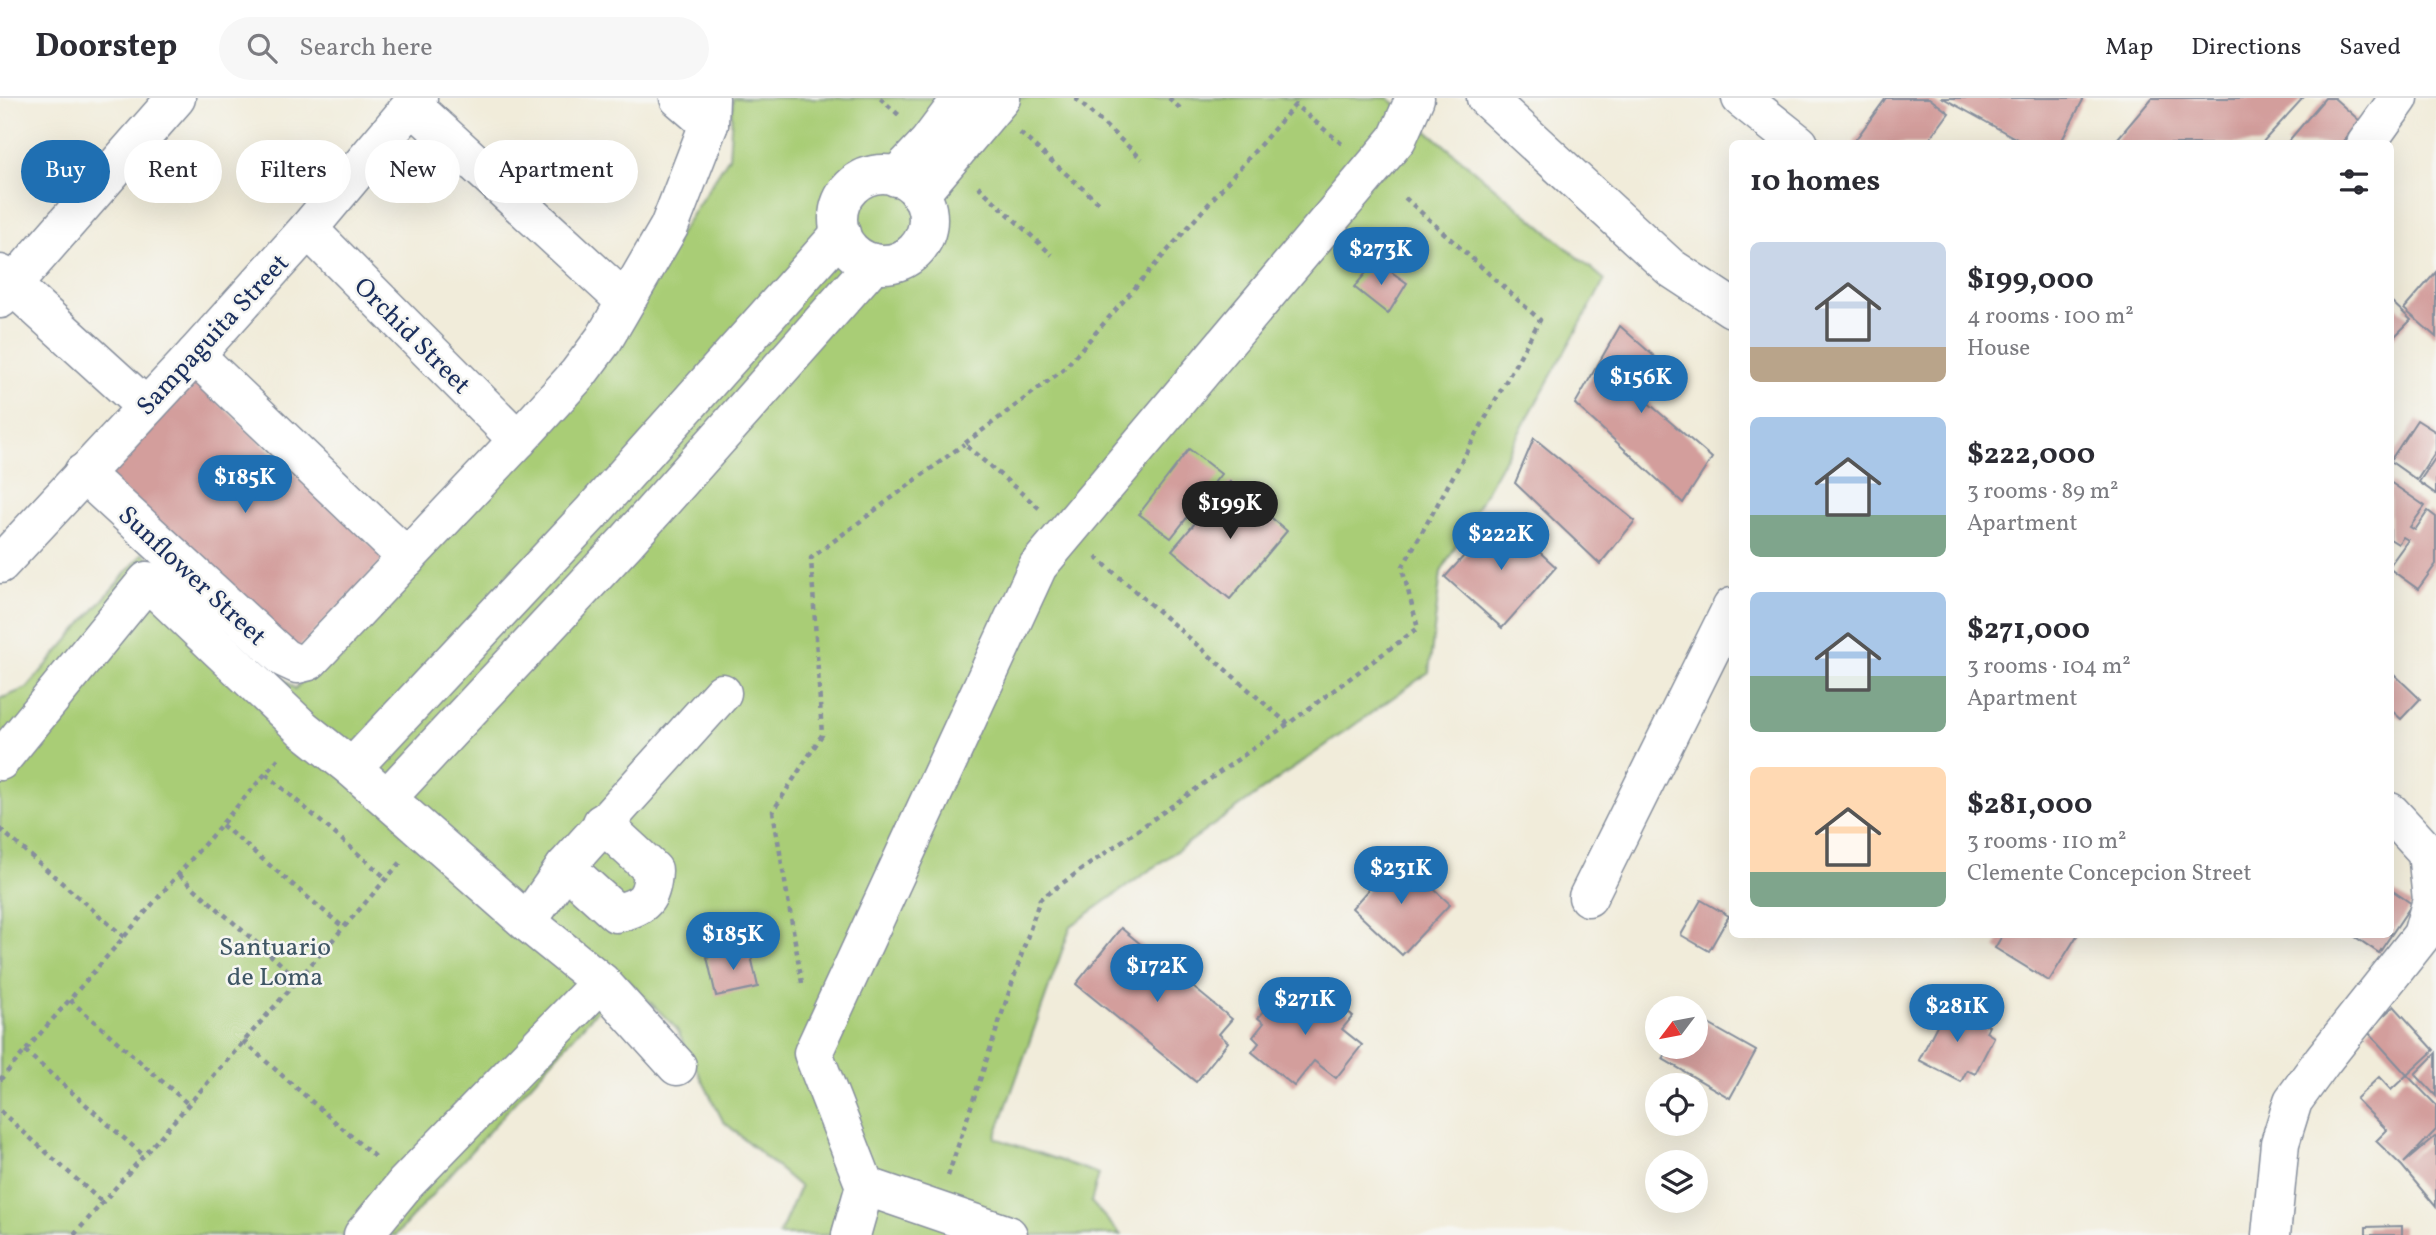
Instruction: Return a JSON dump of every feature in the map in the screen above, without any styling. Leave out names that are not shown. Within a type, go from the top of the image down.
[{"type":"street","points":[[146,407],[4,286],[176,98]]},
{"type":"street","points":[[195,355],[407,558],[578,374],[604,339],[669,227],[710,111],[679,98]]},
{"type":"street","points":[[851,1235],[865,1186],[813,1053],[1038,566],[1397,139],[1415,98]]},
{"type":"street","points":[[1486,98],[1671,268],[1729,306]]},
{"type":"street","points":[[1741,98],[1794,140]]},
{"type":"street","points":[[2370,140],[2399,98]]},
{"type":"street","points":[[908,185],[929,142],[985,101]]},
{"type":"street","points":[[415,102],[625,301]]},
{"type":"street","name":"Sampaguita Street","points":[[0,564],[195,355],[308,229],[415,102]]},
{"type":"street","points":[[887,173],[908,185],[925,201],[928,216],[926,232],[918,247],[906,257],[891,263],[874,263],[859,257],[848,246],[838,219],[847,191],[858,181],[887,173]]},
{"type":"street","name":"Orchid Street","points":[[308,229],[518,440]]},
{"type":"street","points":[[352,768],[593,511],[841,233]]},
{"type":"street","points":[[387,798],[627,541],[874,263]]},
{"type":"street","name":"Sunflower Street","points":[[83,473],[284,658],[297,664],[309,662],[407,558]]},
{"type":"street","points":[[593,511],[627,541]]},
{"type":"street","points":[[0,761],[147,581],[303,729],[387,798],[527,922],[601,982],[677,1066]]},
{"type":"street","points":[[1588,897],[1729,613]]},
{"type":"street","points":[[527,922],[565,867],[602,823],[722,693]]},
{"type":"street","points":[[2271,1235],[2280,1143],[2293,1101],[2422,934],[2432,900],[2432,854],[2394,816]]},
{"type":"street","points":[[565,867],[616,913],[637,909],[652,891],[653,870],[602,823]]},
{"type":"street","points":[[363,1235],[405,1184],[601,982]]},
{"type":"street","points":[[865,1186],[1007,1235]]},
{"type":"path","points":[[1075,98],[1142,159]]},
{"type":"path","points":[[1168,98],[1183,111]]},
{"type":"path","points":[[985,101],[1100,204]]},
{"type":"path","points":[[937,1209],[1040,899],[1288,724],[1418,628],[1402,568],[1541,320],[1372,169]]},
{"type":"path","points":[[802,986],[772,811],[822,735],[811,558],[964,444]]},
{"type":"path","points":[[0,1080],[303,729]]},
{"type":"path","points":[[266,774],[386,878]]},
{"type":"path","points":[[222,825],[343,927]]},
{"type":"path","points":[[0,829],[124,937]]},
{"type":"path","points":[[74,1235],[427,834]]},
{"type":"path","points":[[179,875],[298,979]]},
{"type":"path","points":[[70,1000],[188,1104]]},
{"type":"path","points":[[243,1041],[405,1184]]},
{"type":"path","points":[[25,1051],[143,1155]]},
{"type":"path","points":[[0,1111],[102,1202]]},
{"type":"green space","name":"Santuario de Loma","points":[[733,98],[1388,98],[1605,280],[1441,572],[1429,672],[1071,926],[995,1138],[1099,1174],[1091,1202],[1121,1235],[779,1235],[800,1187],[723,1121],[676,1028],[626,978],[396,1235],[0,1235],[0,699],[27,688],[143,553],[295,689],[598,360],[729,157]]},
{"type":"building","points":[[1886,98],[1929,98],[1949,113],[1929,140],[1855,140]]},
{"type":"building","points":[[1943,98],[2084,98],[2062,140],[2019,140]]},
{"type":"building","points":[[2152,98],[2303,98],[2265,140],[2116,140]]},
{"type":"building","points":[[2325,98],[2334,98],[2360,121],[2344,140],[2289,140]]},
{"type":"building","points":[[1376,261],[1407,283],[1388,314],[1354,287]]},
{"type":"building","points":[[2436,272],[2436,337],[2404,309]]},
{"type":"building","points":[[2394,304],[2411,320],[2394,337]]},
{"type":"building","points":[[1620,326],[1673,373],[1646,401],[1712,458],[1683,503],[1575,404]]},
{"type":"building","points":[[193,379],[385,558],[296,651],[105,474]]},
{"type":"building","points":[[2417,420],[2436,432],[2436,451],[2417,480],[2394,464],[2394,455]]},
{"type":"building","points":[[1534,438],[1635,521],[1600,564],[1515,483]]},
{"type":"building","points":[[1189,449],[1221,474],[1171,538],[1139,514]]},
{"type":"building","points":[[2436,457],[2436,494],[2419,482]]},
{"type":"building","points":[[1230,482],[1287,531],[1230,599],[1172,550]]},
{"type":"building","points":[[2394,485],[2425,506],[2410,527],[2415,530],[2428,511],[2436,517],[2436,564],[2418,589],[2394,572],[2394,559],[2408,540],[2403,537],[2398,544],[2394,542]]},
{"type":"building","points":[[1500,516],[1556,567],[1502,628],[1445,577]]},
{"type":"building","points":[[2394,676],[2420,699],[2401,719],[2394,713]]},
{"type":"building","points":[[1398,856],[1450,904],[1402,955],[1352,908]]},
{"type":"building","points":[[2394,892],[2412,904],[2394,931]]},
{"type":"building","points":[[1701,900],[1729,916],[1709,951],[1681,935]]},
{"type":"building","points":[[1121,928],[1232,1019],[1219,1034],[1228,1042],[1196,1082],[1076,984]]},
{"type":"building","points":[[2001,938],[2076,938],[2049,981],[1995,948]]},
{"type":"building","points":[[2357,938],[2389,938],[2379,953]]},
{"type":"building","points":[[749,947],[758,987],[716,996],[707,957]]},
{"type":"building","points":[[1321,990],[1353,1016],[1342,1029],[1362,1045],[1336,1078],[1314,1061],[1294,1086],[1252,1052],[1259,1043],[1253,1037],[1264,1023],[1258,1018],[1275,998],[1285,1005],[1293,994],[1308,1006]]},
{"type":"building","points":[[1948,1004],[1989,1026],[1986,1032],[1994,1037],[1975,1074],[1967,1070],[1961,1082],[1919,1060]]},
{"type":"building","points":[[2394,1006],[2434,1050],[2407,1075],[2367,1031]]},
{"type":"building","points":[[1708,1024],[1756,1051],[1730,1098],[1708,1085],[1708,1073],[1687,1073],[1663,1059],[1708,1059]]},
{"type":"building","points":[[2436,1053],[2436,1096],[2415,1074]]},
{"type":"building","points":[[2407,1075],[2436,1105],[2436,1130],[2404,1163],[2436,1136],[2436,1207],[2402,1166],[2376,1141],[2387,1130],[2356,1099],[2379,1077],[2391,1090]]},
{"type":"building","points":[[2402,1226],[2402,1235],[2366,1235],[2366,1227]]}]
